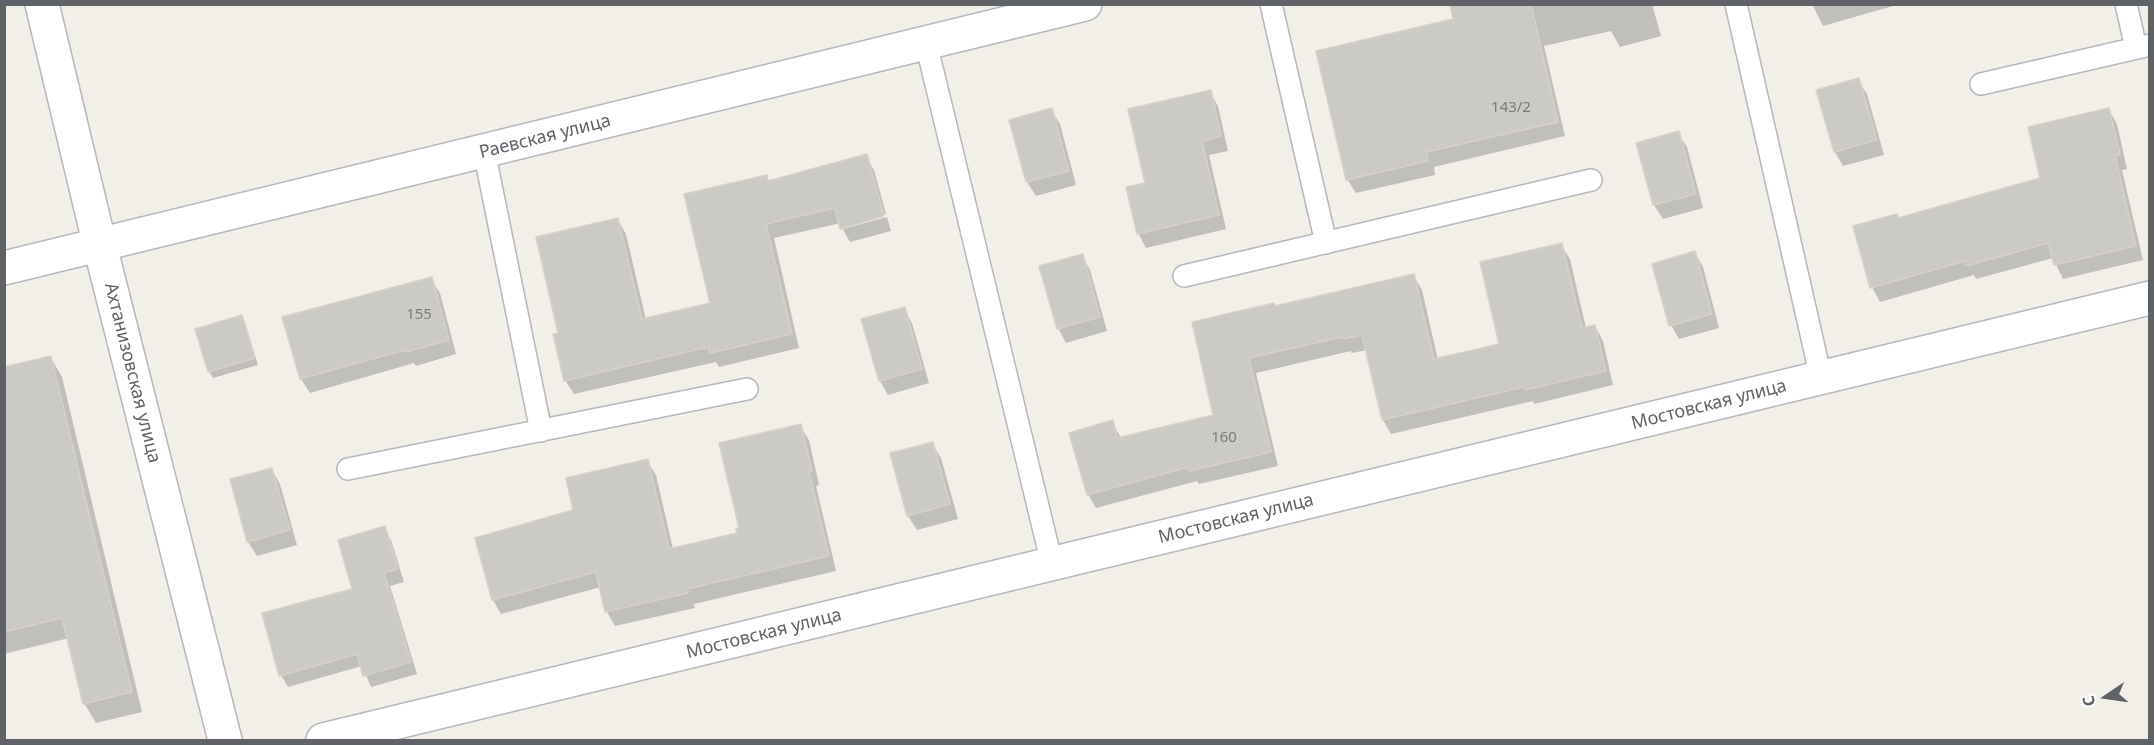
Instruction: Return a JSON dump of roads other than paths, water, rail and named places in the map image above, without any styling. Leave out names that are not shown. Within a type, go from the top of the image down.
[{"type":"street","name":"Ахтанизовская улица","points":[[42,4],[100,246],[225,741]]},
{"type":"street","name":"Раевская улица","points":[[4,268],[1085,4]]},
{"type":"street","name":"Мостовская улица","points":[[323,741],[2150,298]]},
{"type":"lane","points":[[1271,4],[1326,243]]},
{"type":"lane","points":[[1736,4],[1821,378]]},
{"type":"lane","points":[[1981,84],[2143,46],[2126,4]]},
{"type":"lane","points":[[926,44],[1052,564]]},
{"type":"lane","points":[[484,151],[541,431]]},
{"type":"lane","points":[[1184,276],[1591,180]]},
{"type":"lane","points":[[348,469],[747,389]]}]
